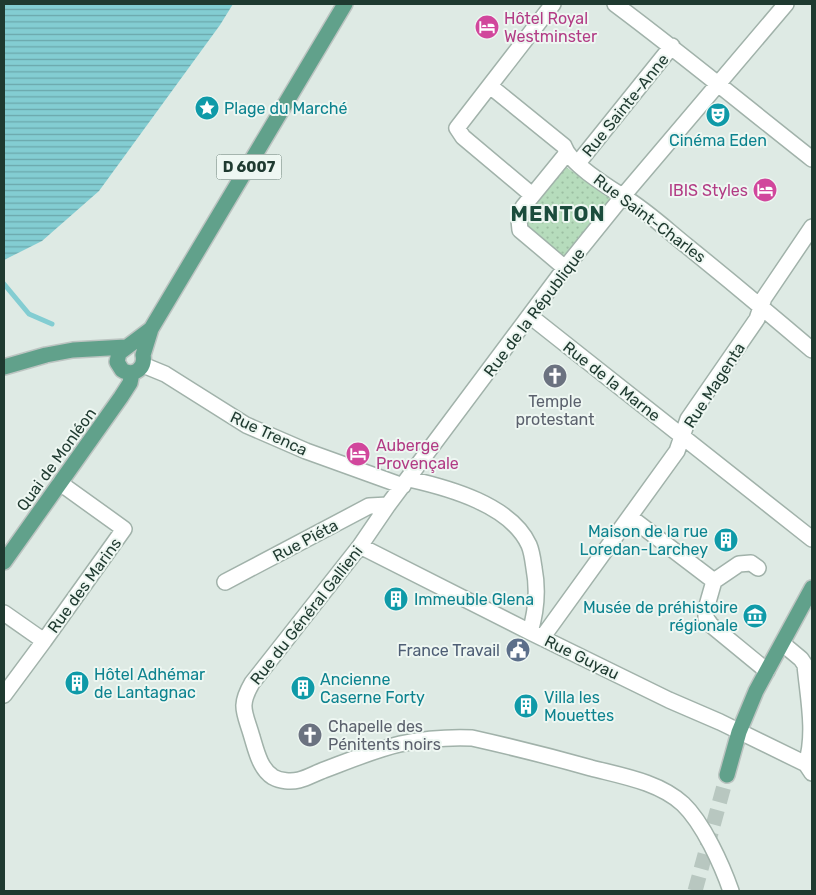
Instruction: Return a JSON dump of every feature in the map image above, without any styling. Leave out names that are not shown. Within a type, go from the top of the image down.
[{"type":"main road","name":"D 6007","points":[[139,364],[151,329],[344,4]]},
{"type":"main road","name":"D 6007","points":[[128,347],[151,329]]},
{"type":"main road","points":[[118,363],[119,353],[128,347]]},
{"type":"main road","points":[[4,367],[46,355],[73,350],[128,347],[138,348],[139,364],[122,370],[118,363],[93,349]]},
{"type":"main road","name":"Quai de Monléon","points":[[4,562],[121,398],[139,364]]},
{"type":"main road","points":[[727,775],[739,732],[767,670],[783,644],[812,588]]},
{"type":"street","points":[[532,195],[463,137],[458,128],[553,4]]},
{"type":"street","points":[[615,4],[672,46],[812,159]]},
{"type":"street","name":"Rue de la République","points":[[406,482],[565,268],[623,196],[786,4]]},
{"type":"street","name":"Rue Sainte-Anne","points":[[565,268],[520,230],[519,220],[523,207],[532,195],[572,158],[672,46]]},
{"type":"street","name":"Rue Saint-Charles","points":[[490,86],[564,146],[572,158],[610,188],[635,204],[812,350]]},
{"type":"street","name":"Rue Magenta","points":[[536,635],[630,517],[677,451],[688,420],[758,319],[764,298],[812,227]]},
{"type":"street","name":"Rue de la Marne","points":[[530,316],[812,539]]},
{"type":"street","name":"Rue Trenca","points":[[139,364],[165,374],[246,425],[306,451],[406,482],[458,493],[496,510],[518,527],[530,546],[536,580],[534,618],[536,635]]},
{"type":"street","name":"Rue du Général Gallieni","points":[[406,482],[360,546],[252,683],[244,696],[243,707],[258,757],[265,770],[273,778],[287,781],[298,780],[350,760],[398,745],[434,738],[472,738],[544,755],[641,781],[672,796],[684,805],[704,834],[715,853],[731,891]]},
{"type":"street","name":"Rue des Marins","points":[[4,695],[124,530],[60,483]]},
{"type":"street","name":"Rue Piéta","points":[[225,582],[369,506],[388,505]]},
{"type":"street","points":[[630,517],[714,581]]},
{"type":"street","name":"Rue Guyau","points":[[360,546],[536,635],[739,732],[809,769]]},
{"type":"street","points":[[758,568],[751,563],[739,564],[714,581],[706,609],[706,618],[711,625],[767,670]]},
{"type":"street","points":[[4,613],[44,641]]},
{"type":"street","points":[[783,644],[801,659],[805,666],[812,735],[809,769]]},
{"type":"green space","points":[[563,165],[611,198],[562,258],[520,222]]},
{"type":"water","points":[[4,4],[233,4],[220,25],[99,191],[42,241],[4,260]]},
{"type":"waterway","points":[[4,284],[29,314],[52,324]]},
{"type":"tunnel","points":[[695,891],[727,775]]},
{"type":"place","name":"Hôtel Royal Westminster","points":[[487,27]]},
{"type":"place","name":"Plage du Marché","points":[[207,108]]},
{"type":"place","name":"Cinéma Eden","points":[[718,115]]},
{"type":"place","name":"IBIS Styles","points":[[765,190]]},
{"type":"place","name":"Temple protestant","points":[[555,376]]},
{"type":"place","name":"Auberge Provençale","points":[[358,454]]},
{"type":"place","name":"Maison de la rue Loredan-Larchey","points":[[726,540]]},
{"type":"place","name":"Immeuble Glena","points":[[396,599]]},
{"type":"place","name":"Musée de préhistoire régionale","points":[[755,616]]},
{"type":"place","name":"France Travail","points":[[518,650]]},
{"type":"place","name":"Hôtel Adhémar de Lantagnac","points":[[77,683]]},
{"type":"place","name":"Ancienne Caserne Forty","points":[[303,688]]},
{"type":"place","name":"Villa les Mouettes","points":[[526,706]]},
{"type":"place","name":"Chapelle des Pénitents noirs","points":[[310,735]]},
{"type":"district","name":"MENTON","points":[[558,214]]}]
